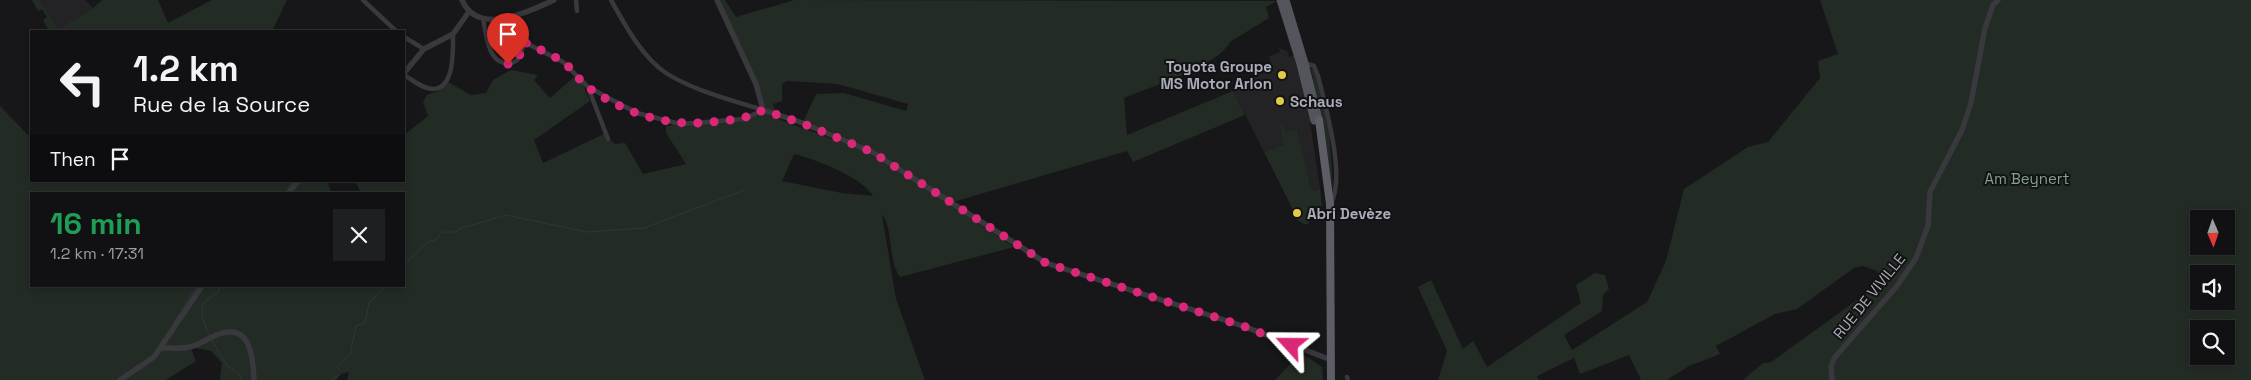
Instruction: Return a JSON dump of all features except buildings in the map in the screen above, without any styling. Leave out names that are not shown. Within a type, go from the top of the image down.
[{"type":"highway","points":[[1316,121],[1330,204],[1331,380]]},
{"type":"highway","points":[[1316,121],[1325,214],[1326,380]]},
{"type":"main road","points":[[1280,0],[1316,121]]},
{"type":"main road","points":[[1286,0],[1306,62],[1316,121]]},
{"type":"street","points":[[364,0],[395,30]]},
{"type":"street","points":[[462,0],[468,12],[483,18],[512,19],[554,0]]},
{"type":"street","points":[[576,0],[577,11]]},
{"type":"street","points":[[611,0],[643,50],[667,73],[691,85],[804,124],[872,152],[1046,263],[1251,329],[1326,358]]},
{"type":"street","points":[[717,0],[756,84],[763,110]]},
{"type":"street","name":"RUE DE VIVILLE","points":[[1832,380],[1830,366],[1835,356],[1897,286],[1916,258],[1925,236],[1930,192],[1962,130],[1972,103],[1987,22],[1993,5],[1998,0]]},
{"type":"street","points":[[405,73],[424,48],[453,34],[468,12]]},
{"type":"street","points":[[483,18],[487,39],[496,60],[502,63],[518,60],[524,42]]},
{"type":"street","points":[[512,19],[524,42],[563,62],[588,87],[637,113],[680,124],[744,118],[763,110]]},
{"type":"street","points":[[405,75],[428,88],[439,88],[446,81],[452,68],[453,34]]},
{"type":"street","points":[[405,38],[424,48]]},
{"type":"street","points":[[1306,62],[1314,66],[1318,76],[1333,144],[1335,190],[1330,204]]},
{"type":"street","points":[[588,87],[608,139]]},
{"type":"street","points":[[290,192],[297,182]]},
{"type":"street","points":[[120,380],[149,361],[162,348],[201,287]]},
{"type":"street","points":[[162,348],[189,347],[218,335],[234,332],[240,334],[250,348],[254,380]]},
{"type":"shaded area","points":[[40,0],[85,0],[93,8],[60,30],[57,30]]},
{"type":"shaded area","points":[[1279,48],[1287,51],[1289,57],[1298,54],[1314,121],[1310,122],[1320,188],[1316,191],[1311,188],[1297,129],[1284,145],[1264,152],[1233,91],[1268,69],[1271,66],[1269,56],[1280,52]]},
{"type":"green space","points":[[32,0],[40,0],[58,30],[48,30],[43,20],[47,17],[42,9],[38,11]]},
{"type":"green space","points":[[102,0],[158,0],[168,23],[212,0],[287,0],[272,30],[58,30],[93,8]]},
{"type":"green space","points":[[717,0],[725,0],[736,17],[794,0],[1277,1],[1266,7],[1269,18],[1230,42],[1223,51],[1212,59],[1182,75],[1124,98],[1127,135],[1233,91],[1245,115],[1133,162],[1127,151],[953,202],[865,146],[804,120],[816,94],[844,93],[906,111],[908,104],[838,84],[787,81],[782,84],[782,101],[773,104],[775,110],[770,116],[862,150],[908,177],[1014,247],[900,277],[894,262],[888,227],[882,215],[896,299],[925,380],[347,380],[349,372],[341,374],[336,380],[220,380],[222,363],[211,351],[190,347],[196,361],[166,380],[0,380],[0,106],[30,137],[30,182],[327,182],[331,192],[30,192],[30,287],[405,287],[405,192],[361,192],[356,182],[405,182],[405,134],[428,116],[423,102],[427,95],[440,90],[448,82],[471,95],[486,93],[493,80],[511,70],[538,75],[534,80],[550,98],[574,77],[583,85],[590,101],[534,140],[543,163],[604,134],[615,144],[625,143],[643,174],[686,164],[666,133],[666,126],[744,119],[763,109],[760,94]],"holes":[[[794,154],[825,164],[859,182],[873,196],[842,193],[782,181]]]},
{"type":"green space","name":"Am Beynert","points":[[1820,0],[2251,0],[2251,380],[1743,380],[1763,363],[1771,362],[1882,282],[1877,271],[1863,266],[1854,268],[1797,309],[1775,314],[1716,346],[1720,354],[1689,366],[1667,380],[1641,380],[1629,355],[1580,374],[1574,358],[1537,376],[1539,380],[1438,380],[1447,351],[1418,287],[1431,280],[1463,349],[1473,341],[1487,367],[1581,303],[1576,285],[1595,273],[1605,275],[1609,289],[1603,295],[1602,311],[1564,335],[1572,350],[1647,302],[1666,261],[1684,189],[1748,147],[1768,142],[1820,78],[1818,61],[1838,54]]},
{"type":"green space","points":[[1311,68],[1315,72],[1329,128],[1333,190]]},
{"type":"green space","points":[[1284,125],[1286,132],[1297,129],[1311,188],[1316,191],[1320,188],[1322,206],[1312,207],[1308,224],[1304,224],[1292,217],[1292,208],[1264,152],[1284,145],[1280,126]]},
{"type":"green space","points":[[1301,353],[1322,367],[1323,380],[1275,380]]},
{"type":"waterway","points":[[285,192],[292,182]]},
{"type":"waterway","points":[[405,264],[428,242],[435,240],[442,232],[456,232],[459,229],[506,215],[587,232],[644,228],[744,190]]},
{"type":"waterway","points":[[173,324],[196,287]]},
{"type":"waterway","points":[[209,336],[202,316],[203,303],[218,292],[220,287]]},
{"type":"waterway","points":[[338,370],[338,366],[350,355],[356,326],[365,323],[369,303],[384,287]]},
{"type":"waterway","points":[[212,340],[227,366],[239,373],[241,380]]},
{"type":"waterway","points":[[331,380],[339,375]]},
{"type":"place","name":"Toyota Groupe MS Motor Arlon","points":[[1282,75]]},
{"type":"place","name":"Schaus","points":[[1280,101]]},
{"type":"place","name":"Abri Devèze","points":[[1297,213]]},
{"type":"route","points":[[508,64],[518,60],[524,42],[563,62],[588,87],[611,100],[637,113],[664,121],[680,124],[702,123],[744,118],[763,110],[804,124],[872,152],[1046,263],[1243,326],[1275,337],[1291,345]]}]
